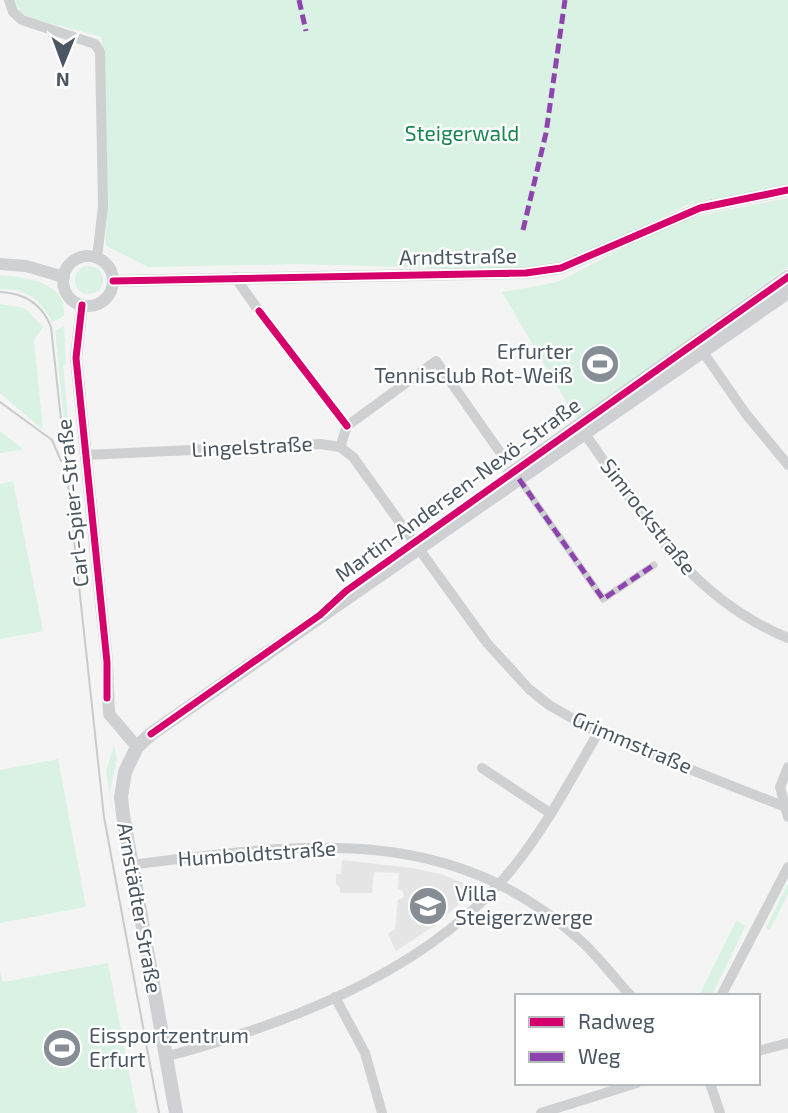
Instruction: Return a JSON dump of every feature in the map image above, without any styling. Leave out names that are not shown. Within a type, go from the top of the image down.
[{"type":"main road","name":"Martin-Andersen-Nexö-Straße","points":[[417,545],[788,277]]},
{"type":"main road","name":"Martin-Andersen-Nexö-Straße","points":[[137,747],[194,702],[320,615],[346,591],[519,480],[788,292]]},
{"type":"main road","name":"Arnstädter Straße","points":[[137,747],[123,780],[121,797],[130,865],[176,1113]]},
{"type":"street","points":[[9,0],[13,12],[22,20],[95,44],[100,51],[103,206],[97,258]]},
{"type":"street","name":"Arndtstraße","points":[[113,281],[237,277],[500,276],[538,272],[561,268],[618,246],[652,226],[700,208],[788,190]]},
{"type":"street","points":[[79,258],[97,258],[109,267],[113,281],[106,298],[99,303],[82,305],[68,294],[64,277],[68,267],[79,258]]},
{"type":"street","points":[[0,264],[26,266],[64,277]]},
{"type":"street","points":[[237,277],[259,311]]},
{"type":"street","name":"Carl-Spier-Straße","points":[[82,305],[76,358],[107,662],[109,714],[137,747]]},
{"type":"street","points":[[703,352],[746,414],[788,465]]},
{"type":"street","points":[[340,447],[347,426],[436,361],[502,455]]},
{"type":"street","name":"Simrockstraße","points":[[585,434],[669,551],[710,594],[746,618],[788,638]]},
{"type":"street","name":"Lingelstraße","points":[[85,455],[320,444],[340,447],[353,457],[417,545]]},
{"type":"street","points":[[519,480],[603,599],[654,565]]},
{"type":"street","name":"Grimmstraße","points":[[417,545],[487,643],[513,673],[549,705],[598,733],[754,793],[787,811]]},
{"type":"street","points":[[165,1057],[245,1032],[335,997],[423,948],[456,925],[499,884],[551,813],[598,733]]},
{"type":"street","points":[[787,811],[780,788],[788,767]]},
{"type":"street","points":[[482,768],[551,813]]},
{"type":"street","name":"Humboldtstraße","points":[[130,865],[266,849],[356,847],[393,850],[432,859],[499,884],[581,941],[629,994]]},
{"type":"street","points":[[722,994],[788,867]]},
{"type":"street","points":[[335,997],[365,1053],[382,1113]]},
{"type":"street","points":[[760,1050],[788,1043]]},
{"type":"street","points":[[541,1113],[632,1085]]},
{"type":"street","points":[[711,1085],[720,1113]]},
{"type":"shaded area","name":"Villa Steigerzwerge","points":[[342,860],[441,874],[473,887],[473,890],[441,921],[396,951],[388,934],[395,929],[398,900],[404,897],[403,891],[398,889],[399,873],[374,872],[372,893],[340,893],[336,874],[341,874]]},
{"type":"green space","name":"Steigerwald","points":[[14,0],[788,0],[788,184],[687,205],[587,254],[559,263],[505,270],[298,264],[148,267],[106,246],[102,37],[31,18],[21,13]]},
{"type":"green space","name":"Erfurter Tennisclub Rot-Weiß","points":[[788,198],[788,267],[577,420],[502,292],[558,282],[663,227],[688,218]]},
{"type":"green space","points":[[89,266],[99,270],[103,280],[99,290],[89,294],[79,290],[75,280],[79,270]]},
{"type":"green space","points":[[0,275],[21,277],[52,289],[63,305],[64,316],[52,322],[43,307],[32,297],[18,291],[0,289]]},
{"type":"green space","points":[[0,304],[25,308],[43,327],[34,340],[43,430],[0,393]]},
{"type":"green space","points":[[64,326],[66,364],[63,365],[73,474],[69,475],[55,330]]},
{"type":"green space","points":[[0,431],[23,449],[0,453]]},
{"type":"green space","points":[[13,481],[43,631],[0,639],[0,484]]},
{"type":"green space","points":[[114,745],[117,759],[110,792],[113,816],[106,772]]},
{"type":"green space","points":[[58,759],[86,907],[0,923],[0,770]]},
{"type":"green space","points":[[788,883],[788,894],[770,930],[766,928]]},
{"type":"green space","points":[[736,921],[746,925],[713,993],[700,994]]},
{"type":"green space","name":"Eissportzentrum Erfurt","points":[[108,963],[137,1113],[0,1113],[0,970],[3,982]]},
{"type":"tram line","points":[[0,292],[32,301],[43,312],[51,327],[104,817],[159,1113]]},
{"type":"tram line","points":[[0,402],[52,440],[61,461]]},
{"type":"marked path","points":[[299,0],[306,31]]},
{"type":"marked path","points":[[523,230],[546,133],[565,0]]},
{"type":"marked path","points":[[519,479],[603,599],[654,565]]},
{"type":"cycle path","points":[[113,281],[526,273],[561,268],[700,208],[788,190]]},
{"type":"cycle path","points":[[151,734],[320,615],[346,591],[788,277]]},
{"type":"cycle path","points":[[82,305],[76,358],[107,662],[107,698]]},
{"type":"cycle path","points":[[259,311],[347,426]]},
{"type":"place","name":"Erfurter Tennisclub Rot-Weiß","points":[[600,364]]},
{"type":"place","name":"Villa Steigerzwerge","points":[[428,906]]},
{"type":"place","name":"Eissportzentrum Erfurt","points":[[62,1048]]}]
